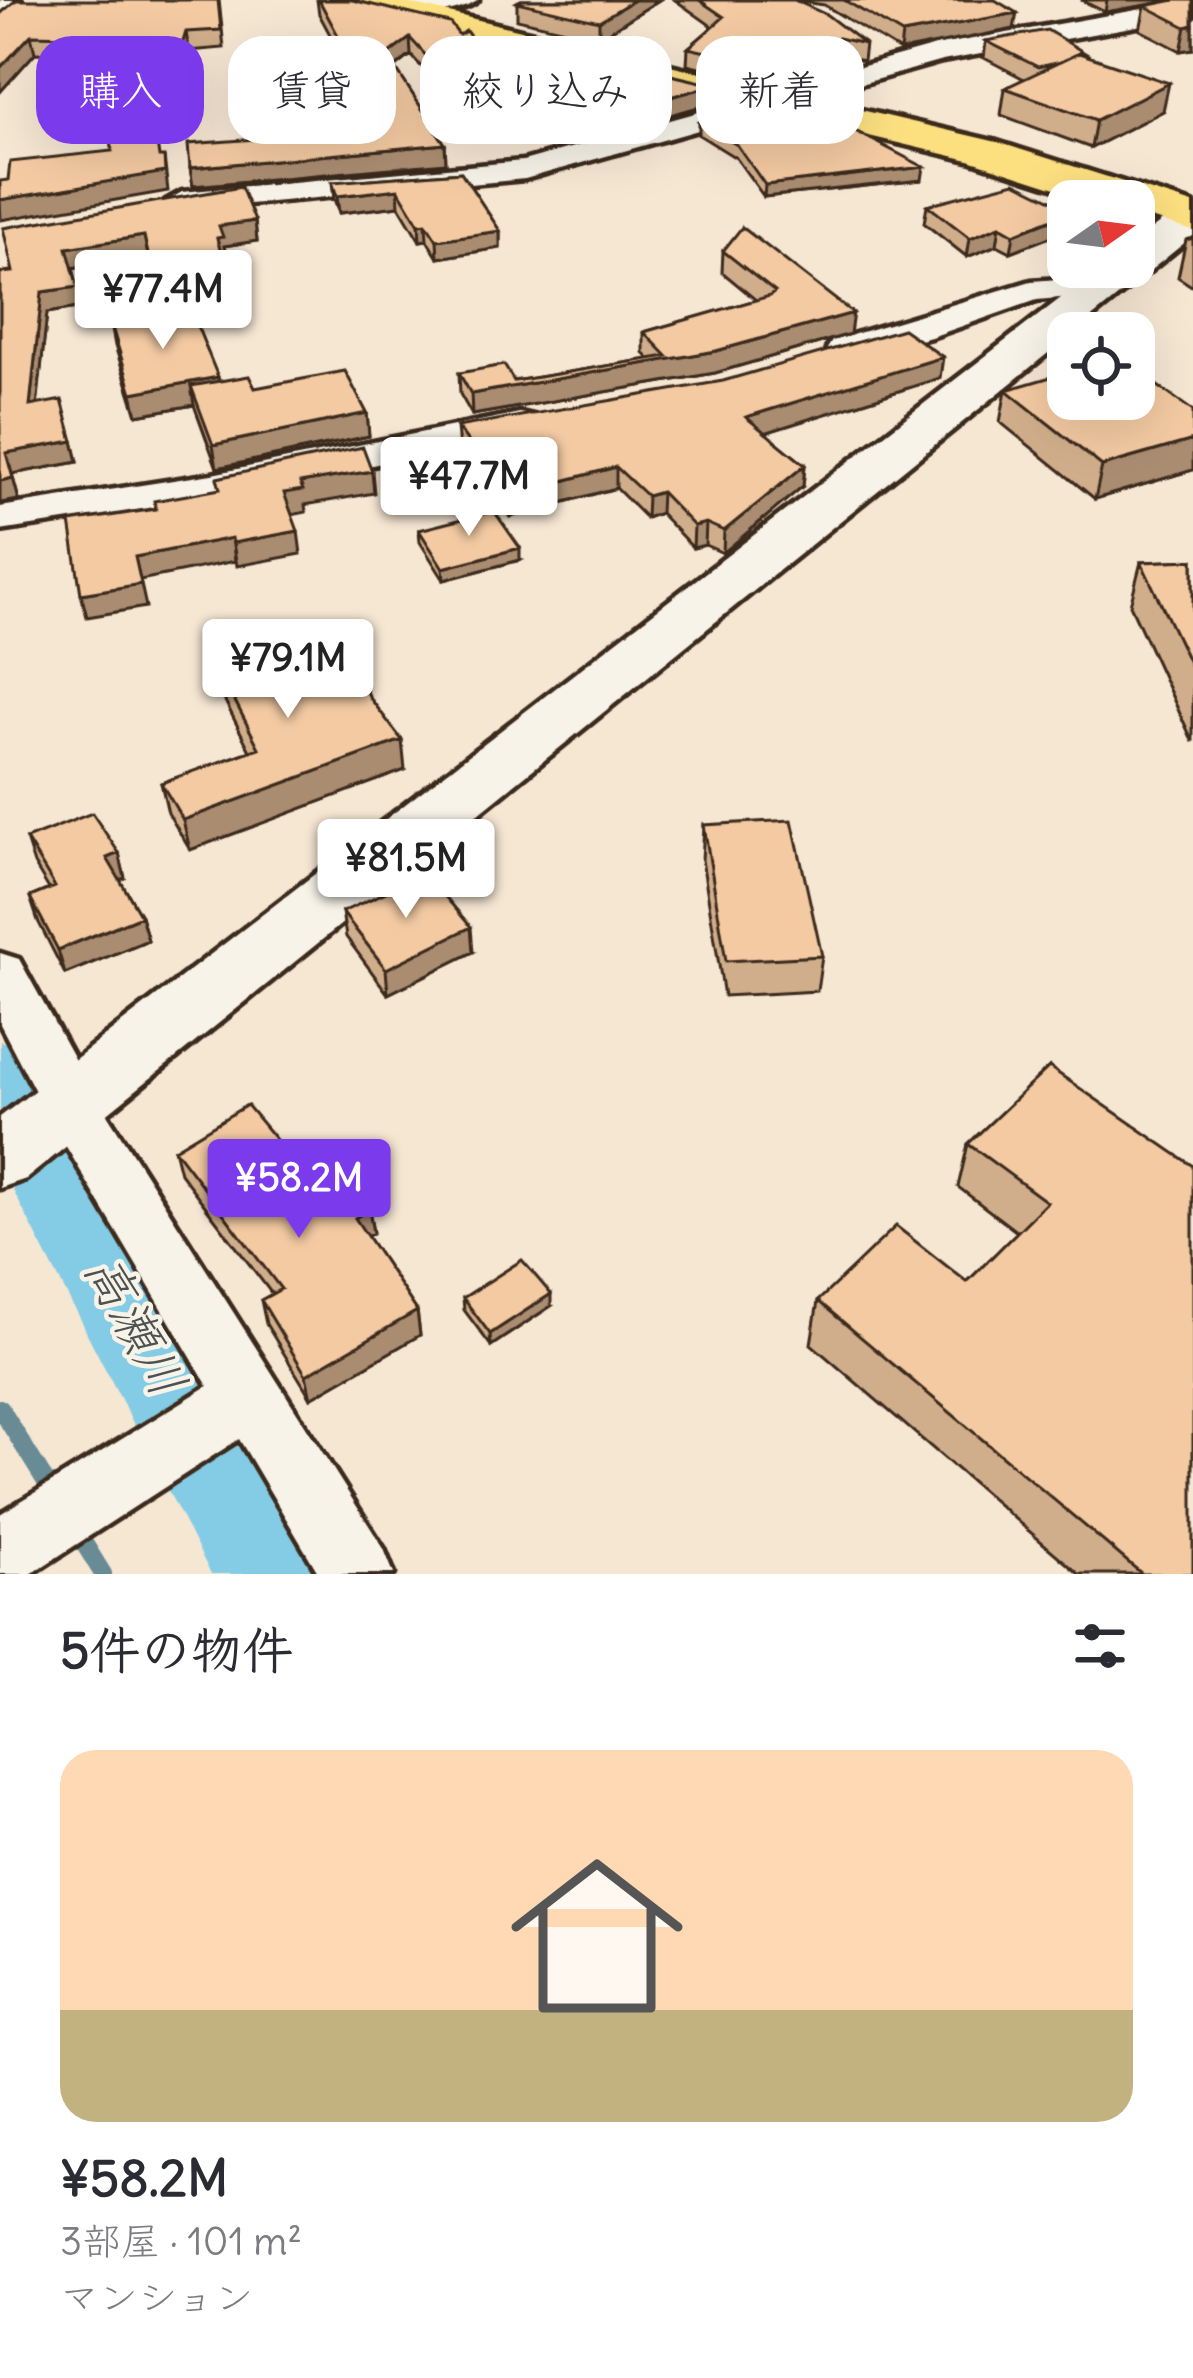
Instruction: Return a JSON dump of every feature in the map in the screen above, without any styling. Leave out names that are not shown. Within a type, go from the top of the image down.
[{"type":"main road","points":[[349,0],[401,5],[696,79]]},
{"type":"main road","points":[[864,121],[982,151],[1193,217]]},
{"type":"street","points":[[0,6],[8,0]]},
{"type":"street","points":[[401,5],[466,0]]},
{"type":"street","points":[[864,73],[1193,8]]},
{"type":"street","points":[[866,44],[893,64]]},
{"type":"street","points":[[159,205],[220,195],[525,170],[696,123]]},
{"type":"street","points":[[1155,246],[1193,217]]},
{"type":"street","points":[[802,362],[920,329],[1013,294],[1047,288]]},
{"type":"street","points":[[0,1158],[1101,288]]},
{"type":"street","points":[[0,519],[212,486],[442,436],[560,418]]},
{"type":"street","points":[[0,973],[68,1100],[359,1574]]},
{"type":"street","points":[[0,1554],[249,1396]]},
{"type":"building","points":[[16,0],[218,0],[221,30],[186,32],[185,36],[31,35],[0,68],[0,14]]},
{"type":"building","points":[[319,0],[352,0],[450,23],[459,35],[466,31],[470,36],[420,36],[420,49],[410,38],[396,48],[396,36],[338,36]]},
{"type":"building","points":[[634,0],[599,21],[517,2]]},
{"type":"building","points":[[699,0],[794,0],[827,15],[855,36],[702,36],[724,17]]},
{"type":"building","points":[[844,0],[995,0],[1017,13],[902,34]]},
{"type":"building","points":[[1193,0],[1193,25],[1186,27],[1145,6]]},
{"type":"building","points":[[1047,30],[1090,56],[1079,53],[1038,67],[986,41]]},
{"type":"building","points":[[1079,53],[1169,83],[1096,120],[1005,88]]},
{"type":"building","points":[[396,69],[420,106],[420,144],[445,144],[190,168],[188,144],[396,144]]},
{"type":"building","points":[[672,75],[696,81],[696,90],[672,97]]},
{"type":"building","points":[[864,136],[924,167],[765,185],[737,145],[864,144]]},
{"type":"building","points":[[112,144],[157,144],[165,172],[0,200],[0,181],[8,180],[10,162],[112,151]]},
{"type":"building","points":[[461,172],[500,231],[437,240],[426,223],[419,224],[398,189],[337,196],[332,182]]},
{"type":"building","points":[[1015,182],[1047,198],[1047,221],[1014,234],[1000,226],[970,238],[927,205]]},
{"type":"building","points":[[241,187],[255,221],[219,226],[223,237],[217,238],[231,292],[160,307],[144,236],[67,248],[78,287],[42,292],[30,406],[62,400],[73,441],[6,453],[13,478],[0,481],[0,273],[13,272],[3,228]]},
{"type":"building","points":[[742,227],[853,313],[716,351],[471,394],[459,373],[504,365],[514,381],[667,356],[644,332],[775,292],[723,251]]},
{"type":"building","points":[[191,311],[218,377],[132,393],[111,324]]},
{"type":"building","points":[[903,329],[943,357],[746,417],[805,465],[724,531],[706,523],[694,526],[661,492],[647,496],[616,467],[509,495],[457,427],[723,381]]},
{"type":"building","points":[[345,371],[367,413],[213,445],[191,386],[249,376],[255,388]]},
{"type":"building","points":[[1047,378],[1047,420],[1155,420],[1155,384],[1193,411],[1193,440],[1102,466],[1006,390]]},
{"type":"building","points":[[363,447],[372,471],[300,483],[303,490],[284,493],[298,531],[135,557],[141,584],[81,594],[70,522],[156,509],[154,501],[220,489],[217,478]]},
{"type":"building","points":[[494,511],[520,548],[443,568],[419,530]]},
{"type":"building","points":[[1193,560],[1193,671],[1141,562]]},
{"type":"building","points":[[337,628],[370,698],[402,740],[183,820],[161,783],[259,748],[215,662]]},
{"type":"building","points":[[92,813],[119,853],[107,858],[141,916],[58,950],[30,897],[55,887],[26,839]]},
{"type":"building","points":[[792,820],[822,956],[726,961],[704,825]]},
{"type":"building","points":[[426,874],[471,927],[386,969],[342,912]]},
{"type":"building","points":[[1049,1067],[1193,1166],[1193,1574],[1142,1574],[818,1301],[896,1226],[967,1282],[1047,1202],[968,1144]]},
{"type":"building","points":[[247,1105],[322,1195],[346,1180],[369,1209],[355,1218],[417,1311],[306,1375],[261,1300],[281,1289],[174,1149]]},
{"type":"building","points":[[522,1260],[551,1294],[490,1334],[463,1298]]},
{"type":"waterway","name":"高瀬川","points":[[0,1077],[272,1574]]},
{"type":"waterway","points":[[0,1408],[56,1498]]},
{"type":"waterway","points":[[74,1527],[103,1574]]}]
